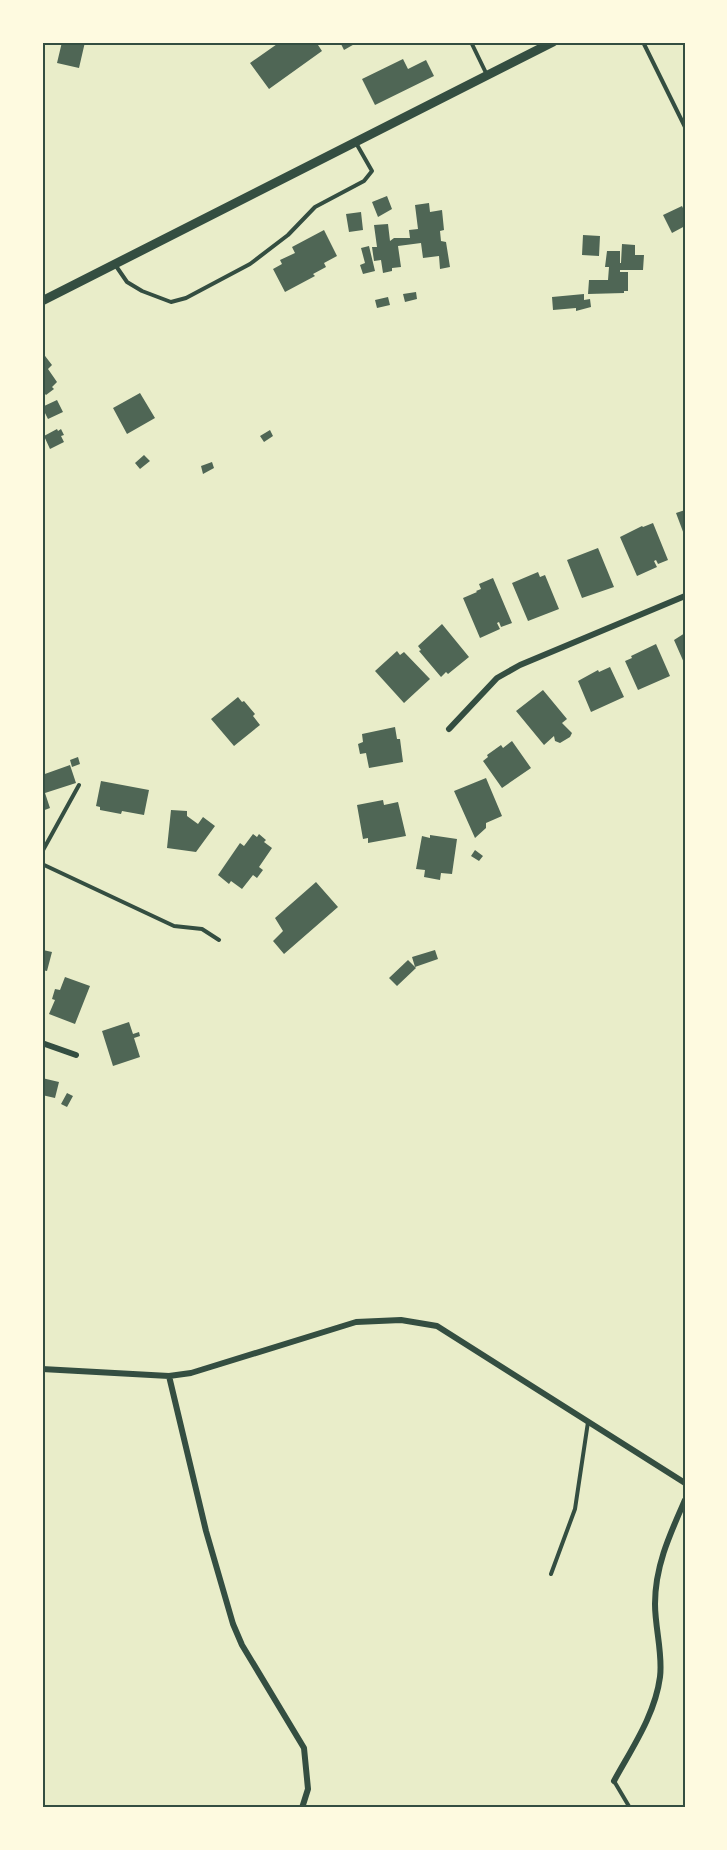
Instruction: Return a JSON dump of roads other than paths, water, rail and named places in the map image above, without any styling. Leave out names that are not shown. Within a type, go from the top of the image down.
[{"type":"street","points":[[42,301],[553,42]]},
{"type":"street","points":[[449,729],[497,678],[520,665],[685,596]]},
{"type":"street","points":[[42,1043],[76,1055]]},
{"type":"street","points":[[42,1369],[169,1376],[191,1373],[356,1322],[401,1320],[437,1326],[685,1483]]},
{"type":"street","points":[[169,1376],[206,1531],[233,1624],[242,1645],[304,1748],[308,1789],[302,1808]]},
{"type":"street","points":[[614,1781],[653,1710],[660,1675],[655,1605],[656,1580],[663,1550],[685,1500]]},
{"type":"lane","points":[[471,42],[487,76]]},
{"type":"lane","points":[[643,42],[685,127]]},
{"type":"lane","points":[[115,265],[127,282],[142,291],[171,302],[186,298],[250,264],[288,235],[315,207],[364,181],[372,171],[355,142]]},
{"type":"lane","points":[[42,852],[79,786]]},
{"type":"lane","points":[[42,864],[174,926],[202,929],[219,940]]},
{"type":"lane","points":[[551,1574],[576,1509],[588,1422]]},
{"type":"lane","points":[[614,1781],[630,1808]]}]
